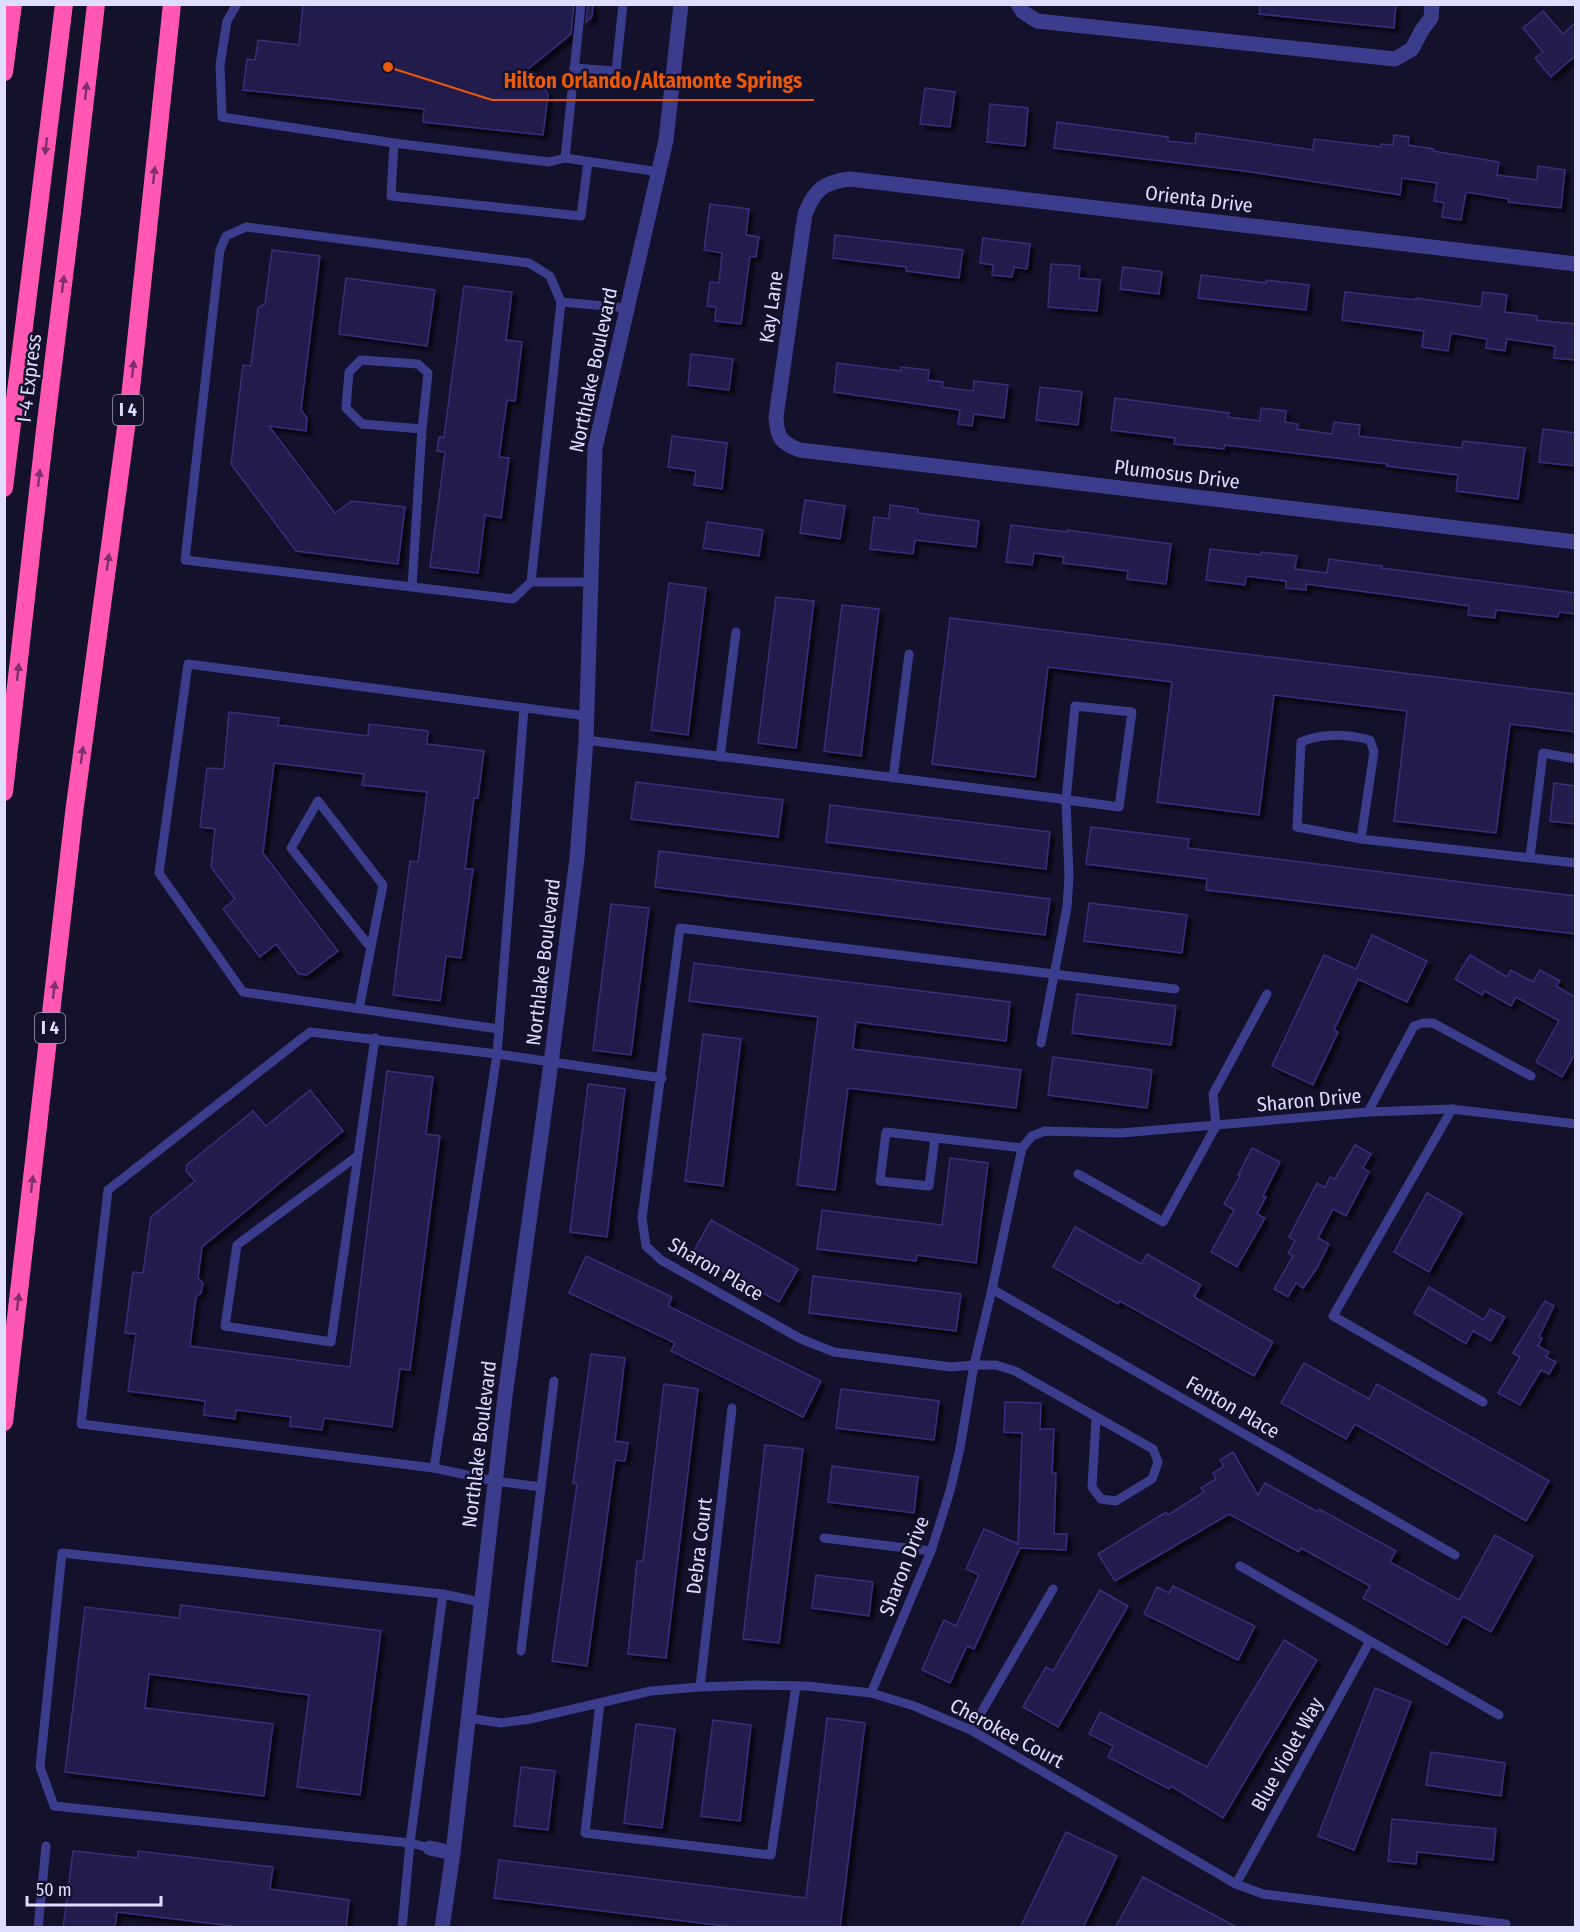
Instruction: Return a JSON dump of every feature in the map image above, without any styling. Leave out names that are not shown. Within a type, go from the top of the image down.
[{"type":"highway","points":[[4,72],[14,4]]},
{"type":"highway","name":"I-4 Express","points":[[4,488],[64,4]]},
{"type":"highway","name":"I-4 Express","points":[[4,792],[96,4]]},
{"type":"highway","name":"I 4","points":[[4,1422],[74,813],[130,398],[172,4]]},
{"type":"street","name":"Northlake Boulevard","points":[[442,1928],[453,1852],[495,1481],[577,858],[586,740],[595,448],[666,140],[681,4]]},
{"type":"street","points":[[1018,4],[1023,12],[1037,21],[1395,59],[1412,49],[1431,18],[1432,4]]},
{"type":"street","name":"Orienta Drive","points":[[820,188],[832,181],[850,179],[1575,264]]},
{"type":"street","name":"Kay Lane","points":[[779,436],[776,417],[805,214],[820,188]]},
{"type":"street","name":"Plumosus Drive","points":[[779,436],[787,445],[800,450],[1575,542]]},
{"type":"street","points":[[430,1848],[453,1852]]},
{"type":"lane","points":[[237,4],[227,21],[219,64],[222,117],[394,143],[549,162],[565,158],[658,172]]},
{"type":"lane","points":[[565,158],[581,4]]},
{"type":"lane","points":[[574,68],[616,71],[623,4]]},
{"type":"lane","points":[[394,143],[391,196],[582,216],[588,162]]},
{"type":"lane","points":[[246,227],[529,263],[550,276],[561,302],[531,582],[513,599],[185,560],[220,250],[226,236],[246,227]]},
{"type":"lane","points":[[561,302],[627,308]]},
{"type":"lane","points":[[412,587],[422,429],[428,373],[418,364],[361,360],[349,372],[346,408],[362,424],[422,429]]},
{"type":"lane","points":[[531,582],[591,582]]},
{"type":"lane","points":[[720,757],[736,632]]},
{"type":"lane","points":[[893,778],[909,654]]},
{"type":"lane","points":[[499,1029],[243,992],[159,873],[188,664],[587,716]]},
{"type":"lane","points":[[586,740],[893,778],[1066,800],[1119,807],[1132,712],[1075,706],[1066,800],[1069,877],[1067,907],[1041,1042]]},
{"type":"lane","points":[[434,1468],[497,1054],[524,708]]},
{"type":"lane","points":[[1361,839],[1374,752],[1370,740],[1352,736],[1314,736],[1301,742],[1297,827],[1361,839],[1575,862]]},
{"type":"lane","points":[[1530,857],[1543,753],[1575,759]]},
{"type":"lane","points":[[359,1009],[371,948],[383,885],[318,801],[291,848],[371,948]]},
{"type":"lane","name":"Sharon Place","points":[[1055,974],[680,928],[642,1218],[646,1246],[661,1260],[801,1338],[834,1352],[951,1367],[996,1365],[1015,1371],[1096,1419],[1153,1449],[1158,1462],[1152,1479],[1116,1501],[1101,1499],[1092,1487],[1096,1419]]},
{"type":"lane","points":[[1055,974],[1175,989]]},
{"type":"lane","points":[[1078,1174],[1163,1222],[1216,1126],[1213,1094],[1267,994]]},
{"type":"lane","points":[[1368,1112],[1414,1026],[1423,1023],[1432,1023],[1531,1077]]},
{"type":"lane","points":[[541,1487],[495,1481],[434,1468],[81,1425],[108,1190],[310,1032],[375,1038],[662,1078]]},
{"type":"lane","points":[[356,1157],[237,1245],[225,1326],[331,1342],[375,1038]]},
{"type":"lane","points":[[1452,1109],[1333,1316],[1483,1402]]},
{"type":"lane","name":"Sharon Drive","points":[[1022,1148],[1032,1136],[1045,1131],[1121,1133],[1368,1112],[1452,1109],[1575,1124]]},
{"type":"lane","points":[[935,1138],[929,1186],[880,1181],[886,1132],[1022,1148],[974,1365]]},
{"type":"lane","name":"Fenton Place","points":[[992,1289],[1455,1555]]},
{"type":"lane","name":"Sharon Drive","points":[[871,1693],[931,1551],[950,1491],[974,1365]]},
{"type":"lane","points":[[521,1651],[554,1381]]},
{"type":"lane","name":"Debra Court","points":[[700,1687],[732,1408]]},
{"type":"lane","points":[[824,1538],[931,1551]]},
{"type":"lane","points":[[430,1848],[410,1843],[54,1806],[40,1767],[62,1553],[443,1594],[480,1602]]},
{"type":"lane","points":[[1240,1566],[1499,1715]]},
{"type":"lane","points":[[971,1730],[1053,1589]]},
{"type":"lane","points":[[402,1928],[410,1843],[443,1594]]},
{"type":"lane","name":"Blue Violet Way","points":[[1236,1884],[1370,1641]]},
{"type":"lane","points":[[600,1703],[585,1833],[771,1856],[795,1686]]},
{"type":"lane","name":"Cherokee Court","points":[[468,1718],[501,1723],[530,1719],[651,1691],[700,1687],[795,1686],[871,1693],[914,1706],[971,1730],[1236,1884],[1263,1894],[1506,1924]]},
{"type":"lane","points":[[38,1928],[46,1846]]},
{"type":"building","points":[[303,4],[574,4],[571,34],[511,83],[540,86],[546,91],[548,95],[543,135],[423,122],[424,109],[243,90],[247,59],[255,60],[258,40],[299,45]]},
{"type":"building","points":[[588,4],[593,4],[592,17],[586,22]]},
{"type":"building","points":[[1260,4],[1396,4],[1394,28],[1259,14]]},
{"type":"building","points":[[1543,11],[1563,34],[1575,23],[1575,56],[1551,77],[1535,58],[1543,52],[1523,28]]},
{"type":"building","points":[[925,88],[955,92],[950,127],[920,124]]},
{"type":"building","points":[[990,104],[1028,108],[1025,146],[987,142]]},
{"type":"building","points":[[1057,122],[1168,137],[1168,141],[1195,144],[1196,133],[1313,150],[1314,139],[1381,147],[1381,144],[1393,145],[1394,135],[1409,137],[1408,145],[1499,162],[1497,175],[1537,180],[1538,166],[1565,170],[1561,208],[1508,202],[1509,199],[1466,192],[1461,220],[1442,217],[1444,203],[1434,201],[1437,183],[1402,178],[1400,195],[1244,171],[1054,148]]},
{"type":"building","points":[[710,204],[749,209],[746,235],[759,237],[756,257],[750,256],[741,324],[715,321],[716,307],[707,306],[710,282],[719,283],[722,253],[704,250]]},
{"type":"building","points":[[835,235],[963,250],[959,278],[906,271],[906,267],[833,258]]},
{"type":"building","points":[[983,238],[1030,244],[1027,269],[1014,267],[1012,277],[992,275],[993,265],[980,263]]},
{"type":"building","points":[[272,250],[320,256],[301,410],[307,418],[306,431],[269,426],[335,513],[352,501],[405,507],[398,564],[296,551],[231,464],[243,365],[251,366],[258,308],[265,304]]},
{"type":"building","points":[[1051,264],[1080,266],[1079,278],[1100,280],[1097,311],[1048,307]]},
{"type":"building","points":[[1123,267],[1162,272],[1159,294],[1120,289]]},
{"type":"building","points":[[1201,275],[1266,283],[1266,280],[1309,285],[1306,310],[1198,298]]},
{"type":"building","points":[[346,278],[435,290],[427,346],[339,334]]},
{"type":"building","points":[[464,286],[512,292],[506,340],[522,342],[515,401],[507,400],[499,457],[509,458],[501,518],[485,515],[478,573],[430,567],[445,452],[437,451],[439,437],[444,437]]},
{"type":"building","points":[[1345,292],[1416,300],[1416,298],[1481,307],[1483,292],[1507,295],[1505,312],[1537,316],[1536,320],[1575,324],[1575,360],[1554,358],[1555,346],[1507,339],[1505,351],[1486,348],[1487,339],[1451,333],[1448,351],[1422,347],[1424,331],[1342,320]]},
{"type":"building","points":[[691,354],[733,359],[729,390],[688,385]]},
{"type":"building","points":[[837,363],[901,371],[901,367],[929,370],[928,380],[943,382],[942,387],[973,391],[974,381],[1008,385],[1004,418],[974,414],[972,426],[958,424],[960,410],[834,392]]},
{"type":"building","points":[[1040,387],[1082,392],[1078,425],[1036,420]]},
{"type":"building","points":[[1115,398],[1229,413],[1228,417],[1260,421],[1261,408],[1286,411],[1285,422],[1298,424],[1297,429],[1332,434],[1334,422],[1360,425],[1359,436],[1462,448],[1463,441],[1525,448],[1518,499],[1456,491],[1458,475],[1387,466],[1387,464],[1225,445],[1224,449],[1174,444],[1175,438],[1111,430]]},
{"type":"building","points":[[1543,429],[1575,433],[1575,466],[1539,462]]},
{"type":"building","points":[[672,436],[727,443],[722,489],[694,485],[696,471],[668,467]]},
{"type":"building","points":[[805,500],[845,506],[840,539],[800,533]]},
{"type":"building","points":[[890,505],[918,509],[918,513],[979,521],[976,547],[915,540],[913,554],[870,549],[874,517],[889,519]]},
{"type":"building","points":[[707,522],[763,530],[759,556],[703,548]]},
{"type":"building","points":[[1011,525],[1171,544],[1166,584],[1127,579],[1128,571],[1063,563],[1064,557],[1034,553],[1032,565],[1006,562]]},
{"type":"building","points":[[1210,549],[1261,555],[1261,552],[1297,556],[1295,569],[1327,573],[1329,559],[1575,593],[1575,614],[1559,612],[1558,617],[1496,610],[1495,618],[1468,615],[1469,606],[1306,584],[1306,590],[1286,588],[1286,581],[1246,576],[1245,585],[1206,580]]},
{"type":"building","points":[[669,583],[706,588],[688,735],[651,730]]},
{"type":"building","points":[[776,597],[814,601],[796,748],[758,743]]},
{"type":"building","points":[[842,605],[879,609],[861,756],[824,751]]},
{"type":"building","points":[[950,618],[1575,694],[1575,732],[1510,724],[1496,833],[1394,821],[1407,711],[1274,695],[1259,815],[1157,802],[1172,682],[1048,667],[1035,777],[932,764]]},
{"type":"building","points":[[229,712],[279,718],[278,725],[368,736],[369,724],[428,731],[427,744],[484,751],[478,798],[474,798],[465,869],[473,869],[461,958],[446,956],[440,1001],[393,995],[410,861],[418,862],[427,792],[362,785],[364,774],[274,763],[263,853],[338,951],[307,975],[299,974],[276,944],[260,957],[223,909],[235,899],[211,867],[215,829],[200,827],[207,768],[224,769]]},
{"type":"building","points":[[636,782],[783,800],[778,837],[631,819]]},
{"type":"building","points":[[1554,783],[1575,786],[1575,824],[1550,821]]},
{"type":"building","points":[[830,805],[1050,832],[1046,869],[826,842]]},
{"type":"building","points":[[1091,827],[1189,839],[1188,848],[1575,896],[1575,934],[1206,890],[1207,879],[1086,864]]},
{"type":"building","points":[[659,851],[1050,899],[1045,935],[655,887]]},
{"type":"building","points":[[1089,903],[1187,915],[1182,953],[1084,941]]},
{"type":"building","points":[[611,904],[649,908],[631,1055],[593,1050]]},
{"type":"building","points":[[1372,935],[1427,961],[1407,1002],[1358,979],[1334,1030],[1338,1032],[1313,1085],[1272,1066],[1324,955],[1356,969]]},
{"type":"building","points":[[1470,955],[1507,977],[1511,970],[1533,982],[1540,970],[1560,981],[1556,986],[1575,997],[1575,1054],[1562,1077],[1536,1062],[1559,1021],[1516,997],[1511,1006],[1485,991],[1482,995],[1455,979]]},
{"type":"building","points":[[694,963],[1010,1002],[1006,1041],[856,1022],[853,1049],[1021,1070],[1016,1108],[848,1088],[835,1190],[797,1185],[818,1017],[689,1001]]},
{"type":"building","points":[[1077,994],[1176,1006],[1171,1045],[1072,1033]]},
{"type":"building","points":[[703,1034],[741,1039],[723,1186],[685,1181]]},
{"type":"building","points":[[1053,1057],[1152,1070],[1147,1108],[1048,1095]]},
{"type":"building","points":[[387,1071],[433,1077],[426,1134],[440,1136],[410,1370],[400,1369],[392,1427],[324,1418],[322,1430],[290,1426],[291,1417],[236,1410],[235,1419],[204,1415],[205,1401],[128,1391],[136,1334],[125,1333],[133,1272],[143,1273],[151,1217],[195,1181],[186,1171],[187,1165],[253,1111],[266,1126],[310,1090],[343,1131],[202,1247],[198,1278],[203,1283],[201,1293],[196,1297],[190,1346],[350,1367]]},
{"type":"building","points":[[588,1084],[625,1089],[607,1237],[570,1232]]},
{"type":"building","points":[[1355,1145],[1371,1154],[1363,1168],[1369,1172],[1346,1216],[1333,1209],[1318,1238],[1329,1244],[1317,1268],[1303,1288],[1296,1283],[1288,1297],[1274,1289],[1293,1256],[1288,1253],[1295,1241],[1289,1237],[1317,1183],[1325,1188],[1330,1177],[1335,1179]]},
{"type":"building","points":[[1252,1148],[1280,1162],[1257,1214],[1265,1218],[1237,1267],[1211,1252],[1234,1210],[1224,1204]]},
{"type":"building","points":[[950,1158],[988,1163],[976,1263],[917,1255],[916,1261],[817,1249],[822,1210],[942,1225]]},
{"type":"building","points":[[1427,1193],[1462,1213],[1429,1272],[1394,1252]]},
{"type":"building","points":[[711,1220],[798,1269],[779,1302],[692,1254]]},
{"type":"building","points":[[1075,1227],[1141,1264],[1147,1254],[1201,1285],[1194,1297],[1273,1342],[1254,1376],[1120,1301],[1118,1304],[1053,1267]]},
{"type":"building","points":[[586,1256],[672,1297],[668,1306],[821,1381],[803,1417],[671,1351],[675,1343],[569,1293]]},
{"type":"building","points":[[813,1276],[961,1294],[956,1331],[809,1313]]},
{"type":"building","points":[[1429,1287],[1484,1320],[1490,1309],[1505,1317],[1491,1341],[1473,1331],[1466,1344],[1414,1313]]},
{"type":"building","points":[[1545,1301],[1554,1306],[1539,1337],[1542,1338],[1538,1346],[1549,1352],[1546,1357],[1556,1362],[1549,1374],[1541,1370],[1520,1405],[1498,1393],[1520,1357],[1513,1353]]},
{"type":"building","points":[[591,1354],[625,1358],[615,1441],[628,1443],[625,1461],[615,1460],[587,1666],[552,1661],[577,1484],[573,1483]]},
{"type":"building","points":[[1304,1363],[1369,1399],[1377,1384],[1549,1481],[1526,1521],[1355,1424],[1346,1439],[1281,1403]]},
{"type":"building","points":[[664,1384],[698,1389],[666,1658],[628,1654],[637,1561],[643,1561]]},
{"type":"building","points":[[841,1389],[939,1401],[934,1440],[836,1428]]},
{"type":"building","points":[[1005,1402],[1041,1403],[1040,1429],[1054,1429],[1052,1473],[1056,1473],[1054,1534],[1067,1534],[1066,1550],[1020,1548],[974,1649],[967,1646],[950,1683],[922,1670],[944,1620],[956,1626],[979,1575],[966,1569],[984,1529],[1018,1544],[1022,1433],[1004,1432]]},
{"type":"building","points":[[765,1445],[803,1449],[779,1643],[743,1639]]},
{"type":"building","points":[[1233,1452],[1258,1495],[1265,1483],[1318,1512],[1319,1509],[1396,1551],[1390,1562],[1459,1600],[1495,1535],[1533,1556],[1491,1632],[1463,1616],[1447,1645],[1363,1598],[1370,1586],[1301,1548],[1299,1552],[1229,1514],[1115,1581],[1098,1554],[1166,1512],[1168,1515],[1204,1492],[1201,1488],[1216,1479],[1213,1473],[1224,1466],[1220,1460]]},
{"type":"building","points":[[832,1466],[918,1477],[914,1513],[828,1502]]},
{"type":"building","points":[[816,1575],[873,1582],[869,1616],[812,1608]]},
{"type":"building","points":[[1173,1586],[1255,1626],[1238,1660],[1144,1614],[1157,1587],[1169,1593]]},
{"type":"building","points":[[1100,1590],[1128,1606],[1058,1727],[1023,1707],[1046,1667],[1053,1671]]},
{"type":"building","points":[[181,1605],[381,1631],[360,1795],[297,1787],[309,1695],[149,1674],[145,1708],[273,1724],[264,1796],[65,1772],[85,1607],[179,1618]]},
{"type":"building","points":[[1284,1640],[1317,1660],[1223,1818],[1171,1786],[1169,1789],[1108,1757],[1113,1746],[1089,1734],[1100,1712],[1207,1767]]},
{"type":"building","points":[[1375,1688],[1411,1702],[1354,1850],[1318,1836]]},
{"type":"building","points":[[827,1718],[865,1723],[840,1928],[742,1928],[494,1898],[499,1860],[806,1898]]},
{"type":"building","points":[[713,1720],[751,1725],[740,1821],[701,1816]]},
{"type":"building","points":[[636,1724],[675,1729],[662,1828],[624,1823]]},
{"type":"building","points":[[1431,1752],[1505,1763],[1501,1796],[1426,1785]]},
{"type":"building","points":[[521,1767],[555,1771],[548,1830],[514,1826]]},
{"type":"building","points":[[1392,1819],[1496,1829],[1493,1860],[1417,1852],[1416,1864],[1388,1861]]},
{"type":"building","points":[[1066,1832],[1117,1856],[1083,1928],[1020,1928]]},
{"type":"building","points":[[73,1851],[138,1858],[138,1851],[273,1867],[270,1889],[349,1900],[346,1928],[248,1928],[117,1912],[115,1928],[63,1928]]},
{"type":"building","points":[[1143,1877],[1238,1928],[1115,1928]]},
{"type":"place","name":"Hilton Orlando/Altamonte Springs","points":[[388,67]]}]
